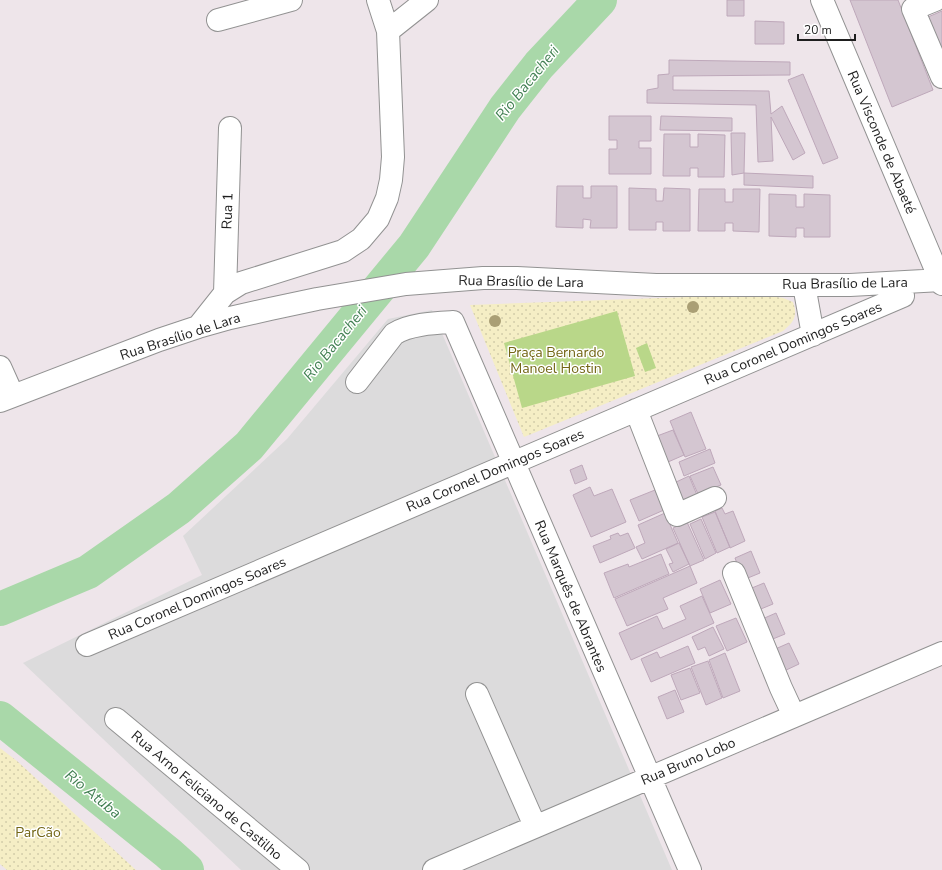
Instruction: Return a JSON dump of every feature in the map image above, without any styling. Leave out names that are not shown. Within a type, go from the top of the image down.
[{"type":"street","points":[[218,20],[291,0]]},
{"type":"street","points":[[198,327],[225,293],[241,283],[343,251],[361,239],[378,219],[387,198],[391,180],[393,157],[388,31],[378,0]]},
{"type":"street","points":[[388,31],[427,0]]},
{"type":"street","name":"Rua Visconde de Abaeté","points":[[822,0],[941,281]]},
{"type":"street","points":[[935,0],[910,5],[942,77]]},
{"type":"street","name":"Rua 1","points":[[225,293],[230,128]]},
{"type":"street","name":"Rua Brasílio de Lara","points":[[6,398],[159,340],[198,327],[230,318],[317,299],[406,284],[483,278],[516,278],[656,285],[850,285],[941,281]]},
{"type":"street","points":[[804,285],[813,335]]},
{"type":"street","name":"Rua Coronel Domingos Soares","points":[[87,644],[903,296]]},
{"type":"street","name":"Rua Marquês de Abrantes","points":[[357,382],[394,334],[398,331],[430,323],[453,322],[690,870]]},
{"type":"street","points":[[0,367],[6,398]]},
{"type":"street","points":[[636,410],[677,515],[714,498]]},
{"type":"street","points":[[734,573],[794,716]]},
{"type":"street","name":"Rua Bruno Lobo","points":[[434,870],[942,653]]},
{"type":"street","points":[[477,694],[535,826]]},
{"type":"street","name":"Rua Arno Feliciano de Castilho","points":[[116,719],[298,870]]},
{"type":"shaded area","points":[[432,310],[672,870],[241,870],[23,663],[202,575],[183,536],[287,439],[388,319]]},
{"type":"green space","name":"Praça Bernardo Manoel Hostin","points":[[744,295],[770,296],[783,298],[793,302],[795,315],[792,322],[783,331],[524,437],[470,305]]},
{"type":"green space","points":[[617,311],[635,376],[522,408],[504,343]]},
{"type":"green space","points":[[647,343],[656,368],[645,372],[636,348]]},
{"type":"green space","name":"ParCão","points":[[0,748],[17,761],[136,870],[7,870],[0,864]]},
{"type":"building","points":[[727,0],[744,0],[744,16],[727,16]]},
{"type":"building","points":[[850,0],[898,0],[933,90],[892,107]]},
{"type":"building","points":[[942,11],[942,49],[928,17]]},
{"type":"building","points":[[755,21],[784,22],[784,44],[755,44]]},
{"type":"building","points":[[669,60],[790,62],[790,75],[673,76],[673,90],[769,91],[771,114],[782,106],[805,153],[793,160],[771,117],[773,161],[758,162],[756,105],[647,103],[647,90],[658,88],[658,75],[669,74]]},
{"type":"building","points":[[803,74],[838,158],[823,164],[788,80]]},
{"type":"building","points":[[609,116],[651,116],[651,141],[639,141],[639,148],[651,148],[651,174],[609,174],[609,149],[617,149],[617,140],[609,140]]},
{"type":"building","points":[[661,116],[732,118],[732,131],[660,130]]},
{"type":"building","points":[[731,133],[745,133],[744,173],[732,175]]},
{"type":"building","points":[[664,134],[690,134],[690,147],[698,147],[698,134],[725,135],[724,177],[698,177],[698,168],[690,168],[690,176],[663,176]]},
{"type":"building","points":[[744,173],[813,176],[813,188],[744,185]]},
{"type":"building","points":[[557,186],[583,186],[583,198],[591,198],[591,186],[617,186],[617,228],[590,228],[591,220],[583,219],[583,228],[556,227]]},
{"type":"building","points":[[629,188],[656,189],[656,201],[663,201],[664,188],[690,189],[690,231],[663,231],[663,222],[656,222],[656,230],[629,230]]},
{"type":"building","points":[[699,189],[725,189],[725,202],[733,202],[733,189],[760,189],[759,232],[733,231],[733,223],[725,223],[725,231],[698,231]]},
{"type":"building","points":[[769,194],[796,195],[796,207],[804,207],[804,194],[830,195],[830,237],[804,237],[804,228],[796,228],[796,237],[769,236]]},
{"type":"building","points":[[691,412],[706,449],[685,457],[670,421]]},
{"type":"building","points":[[673,430],[684,455],[668,462],[657,436]]},
{"type":"building","points":[[710,449],[715,463],[684,476],[679,462]]},
{"type":"building","points":[[582,465],[587,479],[575,484],[570,470]]},
{"type":"building","points":[[713,467],[721,485],[698,494],[690,476]]},
{"type":"building","points":[[689,476],[697,495],[682,502],[674,483]]},
{"type":"building","points":[[590,487],[594,496],[612,489],[626,522],[591,537],[573,495]]},
{"type":"building","points":[[655,490],[664,510],[639,521],[630,500]]},
{"type":"building","points":[[722,508],[725,514],[733,511],[745,541],[730,548],[715,511]]},
{"type":"building","points":[[715,512],[730,547],[717,553],[702,517]]},
{"type":"building","points":[[665,513],[678,543],[642,559],[636,547],[645,543],[638,525]]},
{"type":"building","points":[[701,519],[716,553],[705,559],[690,524]]},
{"type":"building","points":[[687,522],[704,560],[690,566],[673,528]]},
{"type":"building","points":[[618,533],[620,536],[628,533],[635,548],[600,563],[593,546],[611,539],[610,536]]},
{"type":"building","points":[[679,543],[689,564],[673,572],[669,564],[673,563],[666,549]]},
{"type":"building","points":[[751,551],[760,573],[743,580],[735,558]]},
{"type":"building","points":[[661,554],[669,574],[614,598],[604,573],[628,564],[629,567]]},
{"type":"building","points":[[690,566],[697,583],[663,598],[668,609],[627,626],[615,599]]},
{"type":"building","points":[[720,580],[731,604],[710,613],[700,589]]},
{"type":"building","points":[[764,583],[773,604],[756,611],[747,590]]},
{"type":"building","points":[[702,596],[714,623],[631,660],[619,633],[657,616],[663,629],[686,619],[680,606]]},
{"type":"building","points":[[776,613],[785,634],[768,641],[760,620]]},
{"type":"building","points":[[736,618],[747,642],[727,651],[716,626]]},
{"type":"building","points":[[713,627],[724,649],[709,656],[705,647],[698,650],[692,637]]},
{"type":"building","points":[[789,643],[799,664],[782,672],[773,650]]},
{"type":"building","points":[[688,646],[695,663],[651,682],[641,659],[657,652],[660,658]]},
{"type":"building","points":[[725,653],[740,691],[723,698],[709,660]]},
{"type":"building","points":[[708,661],[722,698],[706,705],[691,667]]},
{"type":"building","points":[[690,668],[700,693],[681,700],[671,675]]},
{"type":"building","points":[[675,690],[684,712],[667,719],[658,697]]},
{"type":"waterway","name":"Rio Bacacheri","points":[[0,609],[88,572],[179,508],[249,446],[414,246],[505,108],[539,65],[600,0]]},
{"type":"waterway","name":"Rio Atuba","points":[[0,718],[168,853],[187,870]]}]
